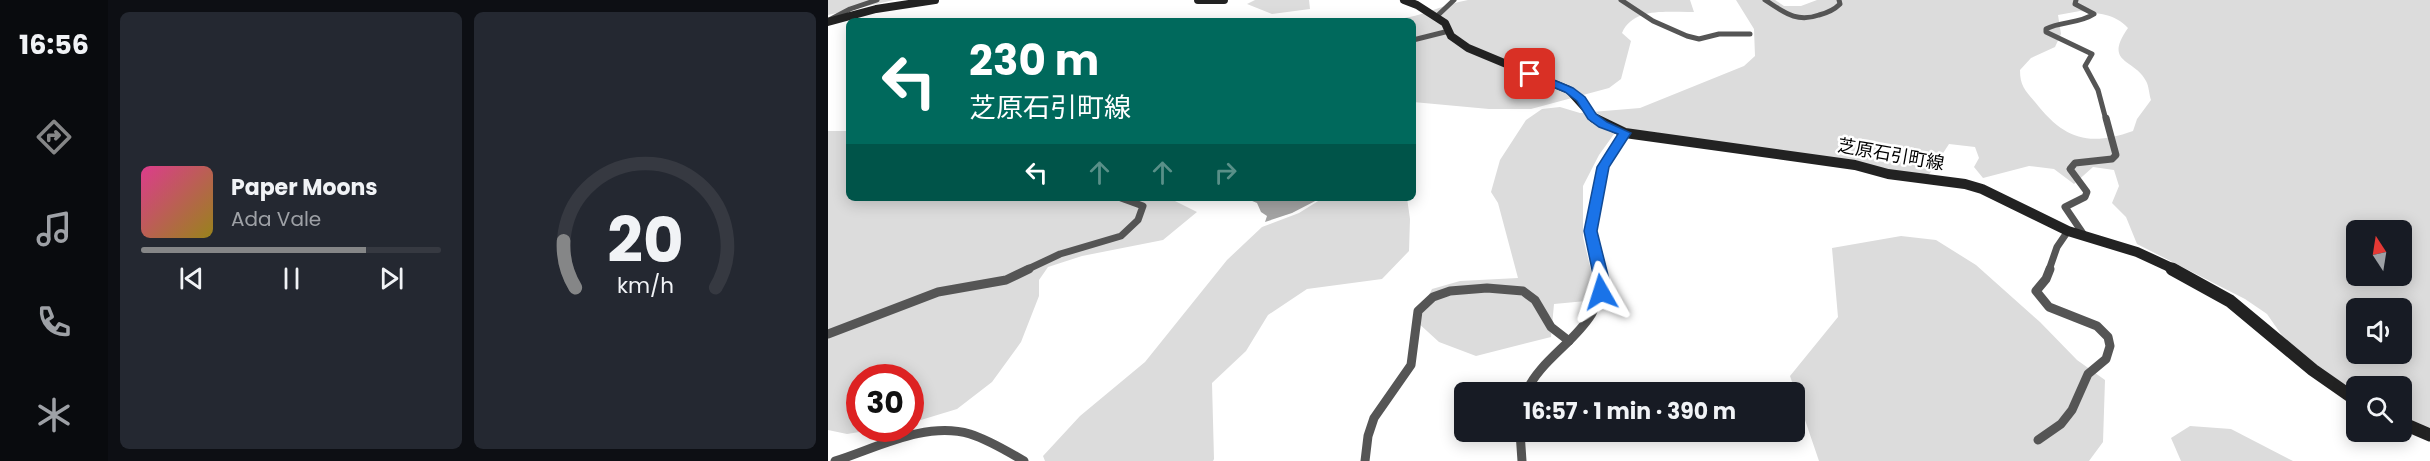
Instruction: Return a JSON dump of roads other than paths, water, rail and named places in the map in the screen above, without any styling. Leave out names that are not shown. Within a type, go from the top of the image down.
[{"type":"main road","points":[[828,21],[876,9],[935,0]]},
{"type":"main road","points":[[1198,0],[1224,0]]},
{"type":"main road","name":"芝原石引町線","points":[[1404,0],[1444,23],[1458,42],[1569,90],[1581,99],[1592,116],[1603,124],[1625,133],[1839,162],[1888,174],[1965,184],[1982,189],[2068,231],[2137,252],[2194,279],[2230,301],[2313,370],[2346,393]]},
{"type":"main road","points":[[2412,427],[2430,435]]},
{"type":"street","points":[[828,21],[850,9],[877,0]]},
{"type":"street","points":[[1436,17],[1454,0]]},
{"type":"street","points":[[1621,0],[1653,21],[1687,36],[1699,39],[1719,34],[1750,34]]},
{"type":"street","points":[[1765,0],[1784,15],[1806,20],[1836,9],[1840,4],[1839,0]]},
{"type":"street","points":[[2076,0],[2075,4],[2094,14],[2087,18],[2052,26],[2046,29],[2046,32],[2092,54],[2085,66],[2098,90],[2116,155],[2112,159],[2074,163],[2070,169],[2087,192],[2085,197],[2065,207],[2084,235]]},
{"type":"street","points":[[1416,39],[1449,31]]},
{"type":"street","points":[[1530,382],[1597,307],[1601,279],[1590,231],[1603,167],[1625,133]]},
{"type":"street","points":[[828,334],[938,292],[1006,280],[1060,254],[1121,236],[1138,220],[1143,206],[1129,201]]},
{"type":"street","points":[[2038,440],[2061,424],[2072,410],[2088,374],[2106,359],[2110,346],[2108,337],[2097,326],[2049,307],[2036,291],[2046,279],[2056,247],[2068,231]]},
{"type":"street","points":[[1365,461],[1371,426],[1376,413],[1384,406],[1411,365],[1416,350],[1418,311],[1442,292],[1514,288],[1528,294],[1538,304],[1544,319],[1553,330],[1569,341]]},
{"type":"street","points":[[835,461],[927,431],[962,432],[988,441],[1024,461]]},
{"type":"street","points":[[1521,442],[1522,461]]}]
